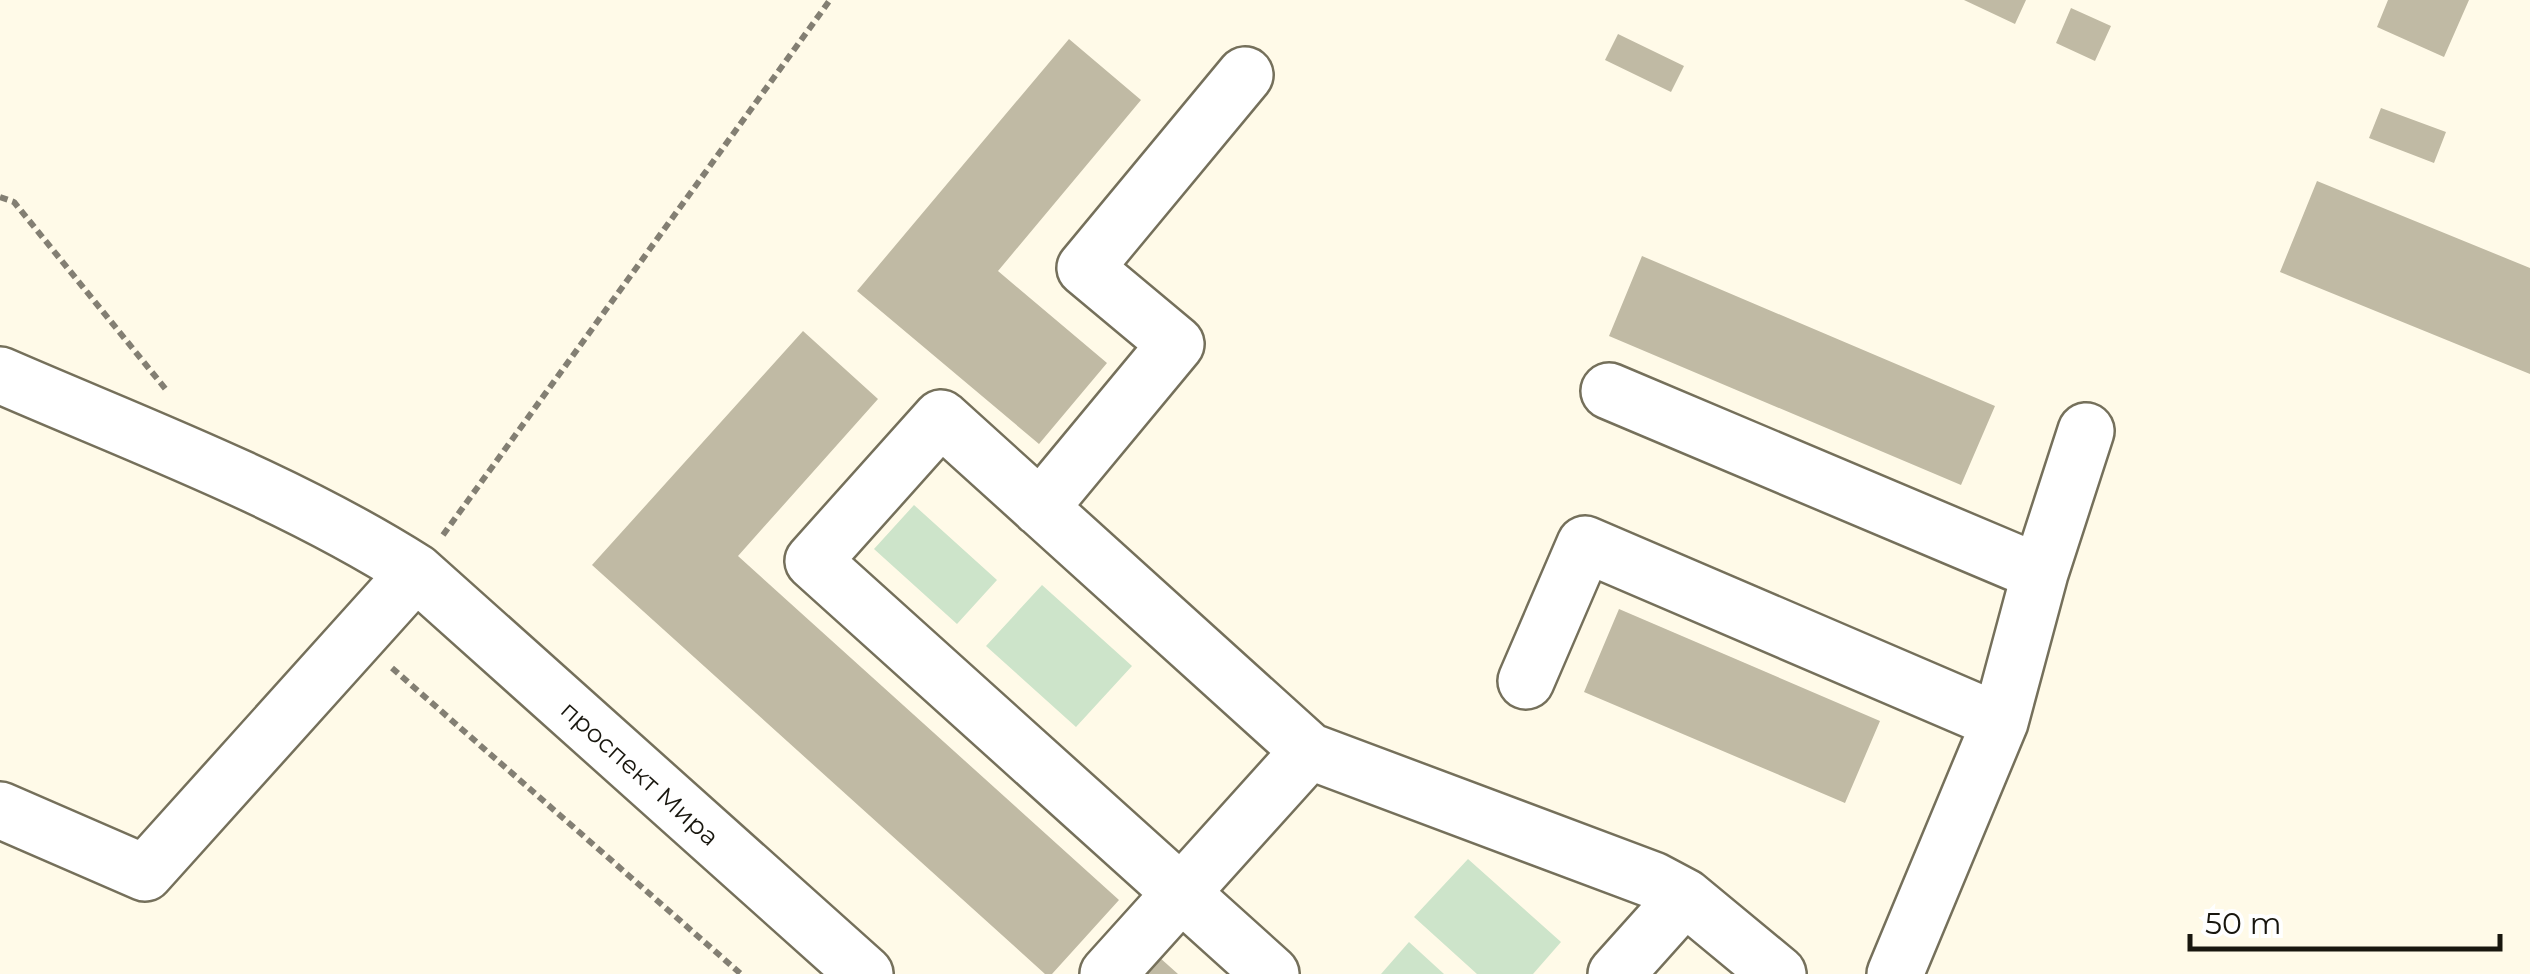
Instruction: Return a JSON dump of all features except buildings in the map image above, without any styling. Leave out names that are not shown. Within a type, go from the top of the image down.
[{"type":"street","points":[[1040,508],[1176,344],[1085,268],[1246,75]]},
{"type":"street","name":"проспект Мира","points":[[0,375],[238,478],[366,540],[416,572],[865,974]]},
{"type":"street","points":[[1609,391],[2040,573]]},
{"type":"street","points":[[1271,974],[813,561],[941,418],[1309,751],[1654,880],[1686,897],[1778,974]]},
{"type":"street","points":[[1895,974],[2000,722],[2040,573],[2086,431]]},
{"type":"street","points":[[1526,681],[1585,544],[2000,722]]},
{"type":"street","points":[[0,810],[145,873],[416,572]]},
{"type":"street","points":[[1108,974],[1309,751]]},
{"type":"street","points":[[1616,974],[1686,897]]},
{"type":"path","points":[[416,572],[830,0]]},
{"type":"path","points":[[0,197],[14,202],[176,402]]},
{"type":"path","points":[[358,636],[740,974]]},
{"type":"green space","points":[[914,505],[997,580],[957,624],[874,549]]},
{"type":"green space","points":[[1042,585],[1132,666],[1076,727],[986,646]]},
{"type":"green space","points":[[1468,859],[1561,942],[1533,974],[1477,974],[1414,917]]},
{"type":"green space","points":[[1409,942],[1444,974],[1381,974]]}]
